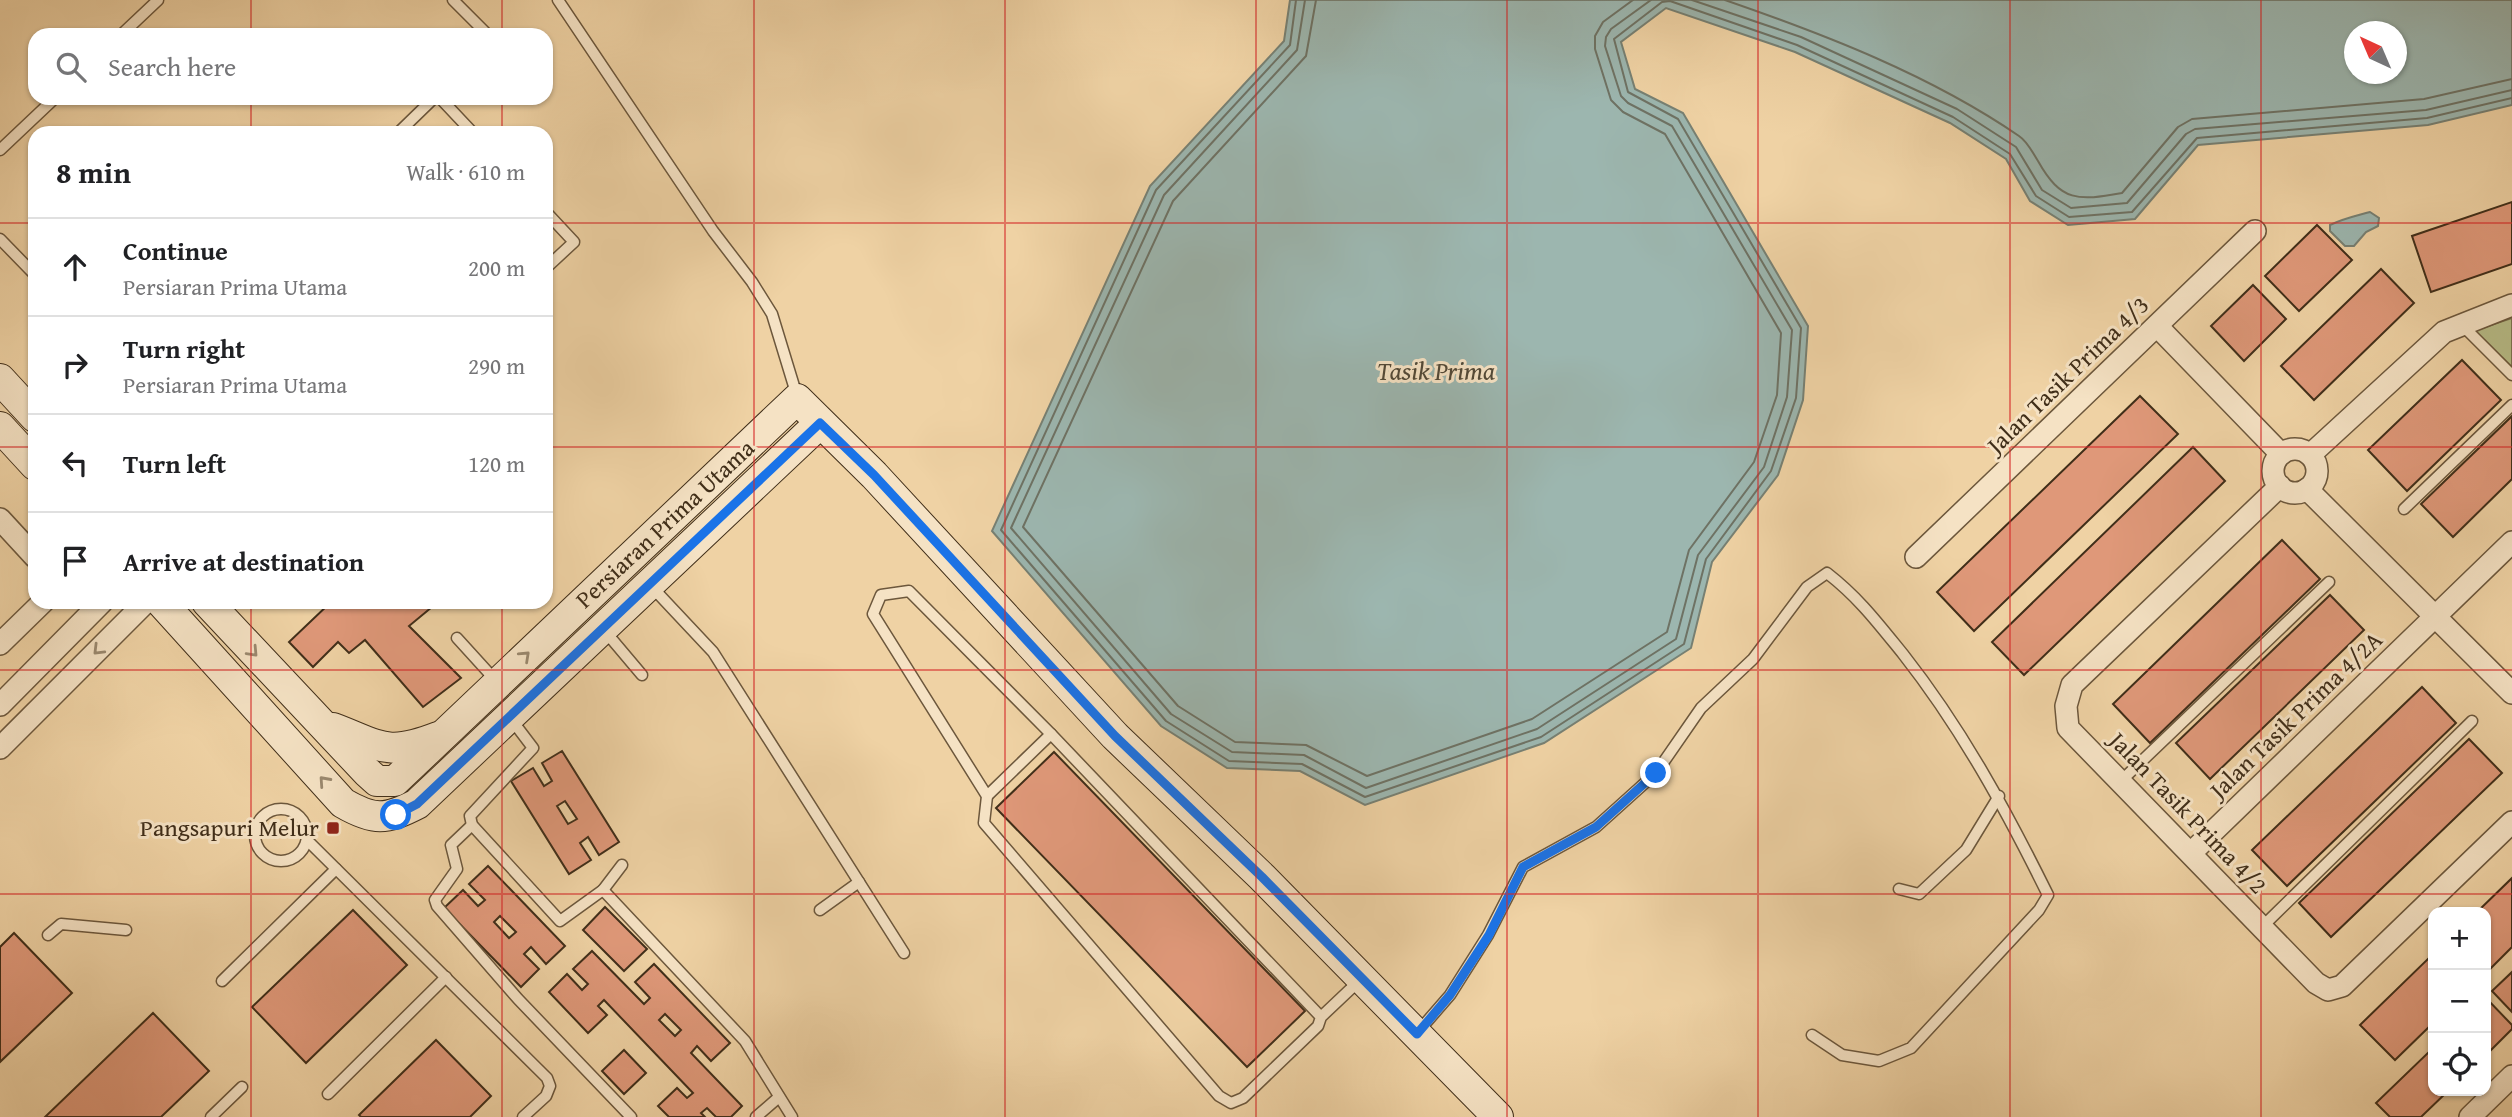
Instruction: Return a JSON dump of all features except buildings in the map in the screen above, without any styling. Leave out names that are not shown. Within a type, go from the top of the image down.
[{"type":"main road","points":[[0,379],[28,409]]},
{"type":"main road","points":[[797,398],[874,475],[1115,736],[1498,1117]]},
{"type":"main road","name":"Persiaran Prima Utama","points":[[384,782],[395,781],[403,775],[797,398]]},
{"type":"main road","name":"Persiaran Prima Utama","points":[[379,818],[396,815],[417,804],[820,423]]},
{"type":"main road","points":[[0,427],[28,457]]},
{"type":"main road","points":[[167,609],[343,803],[361,813],[379,818],[384,782],[367,772],[213,609]]},
{"type":"main road","points":[[492,687],[509,717]]},
{"type":"main road","points":[[320,724],[375,747],[410,748],[444,735]]},
{"type":"street","name":"Jalan Tasik Prima 4/3","points":[[1916,556],[2255,231]]},
{"type":"street","points":[[2310,455],[2444,332],[2512,305]]},
{"type":"street","points":[[2157,326],[2281,454]]},
{"type":"street","points":[[2292,449],[2310,455],[2317,468],[2316,476],[2308,489],[2293,492],[2275,481],[2273,467],[2281,454],[2292,449]]},
{"type":"street","name":"Jalan Tasik Prima 4/2","points":[[2280,486],[2072,685],[2066,706],[2068,728],[2122,780],[2320,987],[2328,990],[2342,986],[2512,822]]},
{"type":"street","points":[[2308,489],[2512,693]]},
{"type":"street","points":[[0,519],[28,549]]},
{"type":"street","name":"Jalan Tasik Prima 4/2A","points":[[2192,852],[2512,542]]},
{"type":"street","points":[[0,644],[36,609]]},
{"type":"street","points":[[0,705],[95,609]]},
{"type":"street","points":[[0,748],[139,609]]},
{"type":"street","points":[[2470,1117],[2512,1076]]},
{"type":"lane","points":[[128,28],[158,0]]},
{"type":"lane","points":[[453,0],[481,28]]},
{"type":"lane","points":[[558,0],[772,314],[792,373],[797,398]]},
{"type":"lane","points":[[0,150],[48,105]]},
{"type":"lane","points":[[405,126],[427,105]]},
{"type":"lane","points":[[446,105],[466,126]]},
{"type":"lane","points":[[553,220],[574,242],[553,262]]},
{"type":"lane","points":[[0,239],[28,268]]},
{"type":"lane","points":[[2461,324],[2512,375]]},
{"type":"lane","points":[[2404,509],[2512,405]]},
{"type":"lane","points":[[1417,1034],[1450,995],[1489,935],[1523,867],[1596,827],[1656,773],[1701,708],[1753,659],[1807,587],[1827,573],[1856,596],[1941,703],[1998,796],[2048,895],[2039,910],[1911,1048],[1879,1061],[1842,1055],[1812,1035]]},
{"type":"lane","points":[[2122,780],[2329,582]]},
{"type":"lane","points":[[649,584],[713,652],[760,721],[904,953]]},
{"type":"lane","points":[[1321,1017],[1051,734],[909,591],[881,595],[873,614],[987,796],[984,823],[1219,1096],[1231,1102],[1243,1098],[1318,1026],[1321,1017],[1362,979]]},
{"type":"lane","points":[[602,628],[642,675]]},
{"type":"lane","points":[[457,638],[492,687]]},
{"type":"lane","points":[[509,717],[533,748],[470,816],[472,825],[560,921],[603,890],[621,865]]},
{"type":"lane","points":[[2262,927],[2472,721]]},
{"type":"lane","points":[[987,796],[1051,734]]},
{"type":"lane","points":[[1899,889],[1919,894],[1965,850],[1998,796]]},
{"type":"lane","points":[[307,840],[298,855],[282,862],[265,856],[259,850],[255,833],[257,824],[269,812],[293,812],[305,824],[307,840],[547,1078],[550,1086],[546,1096],[523,1117]]},
{"type":"lane","points":[[472,825],[451,845],[457,869],[435,900],[437,906],[518,999],[631,1117]]},
{"type":"lane","points":[[222,981],[336,869]]},
{"type":"lane","points":[[820,910],[859,882]]},
{"type":"lane","points":[[603,890],[745,1041],[792,1117]]},
{"type":"lane","points":[[48,935],[61,923],[126,930]]},
{"type":"lane","points":[[328,1094],[446,977]]},
{"type":"lane","points":[[211,1117],[242,1087]]},
{"type":"lane","points":[[756,1117],[779,1097]]},
{"type":"green space","points":[[2512,318],[2512,372],[2473,331]]},
{"type":"water","name":"Tasik Prima","points":[[1290,0],[2512,0],[2512,105],[2428,125],[2198,145],[2135,219],[2068,225],[2030,201],[2006,159],[1950,123],[1795,52],[1666,8],[1621,42],[1635,89],[1683,113],[1808,326],[1803,400],[1778,475],[1712,562],[1691,648],[1544,743],[1365,805],[1300,771],[1227,768],[1161,726],[992,531],[1150,186],[1284,41]]},
{"type":"water","points":[[2370,212],[2379,218],[2378,226],[2366,232],[2354,246],[2345,246],[2330,231],[2330,225]]},
{"type":"place","name":"Pangsapuri Melur","points":[[333,828]]},
{"type":"route","points":[[396,815],[417,804],[820,423],[874,475],[1115,736],[1262,877],[1417,1034],[1450,995],[1489,935],[1523,867],[1596,827],[1656,773]]}]
